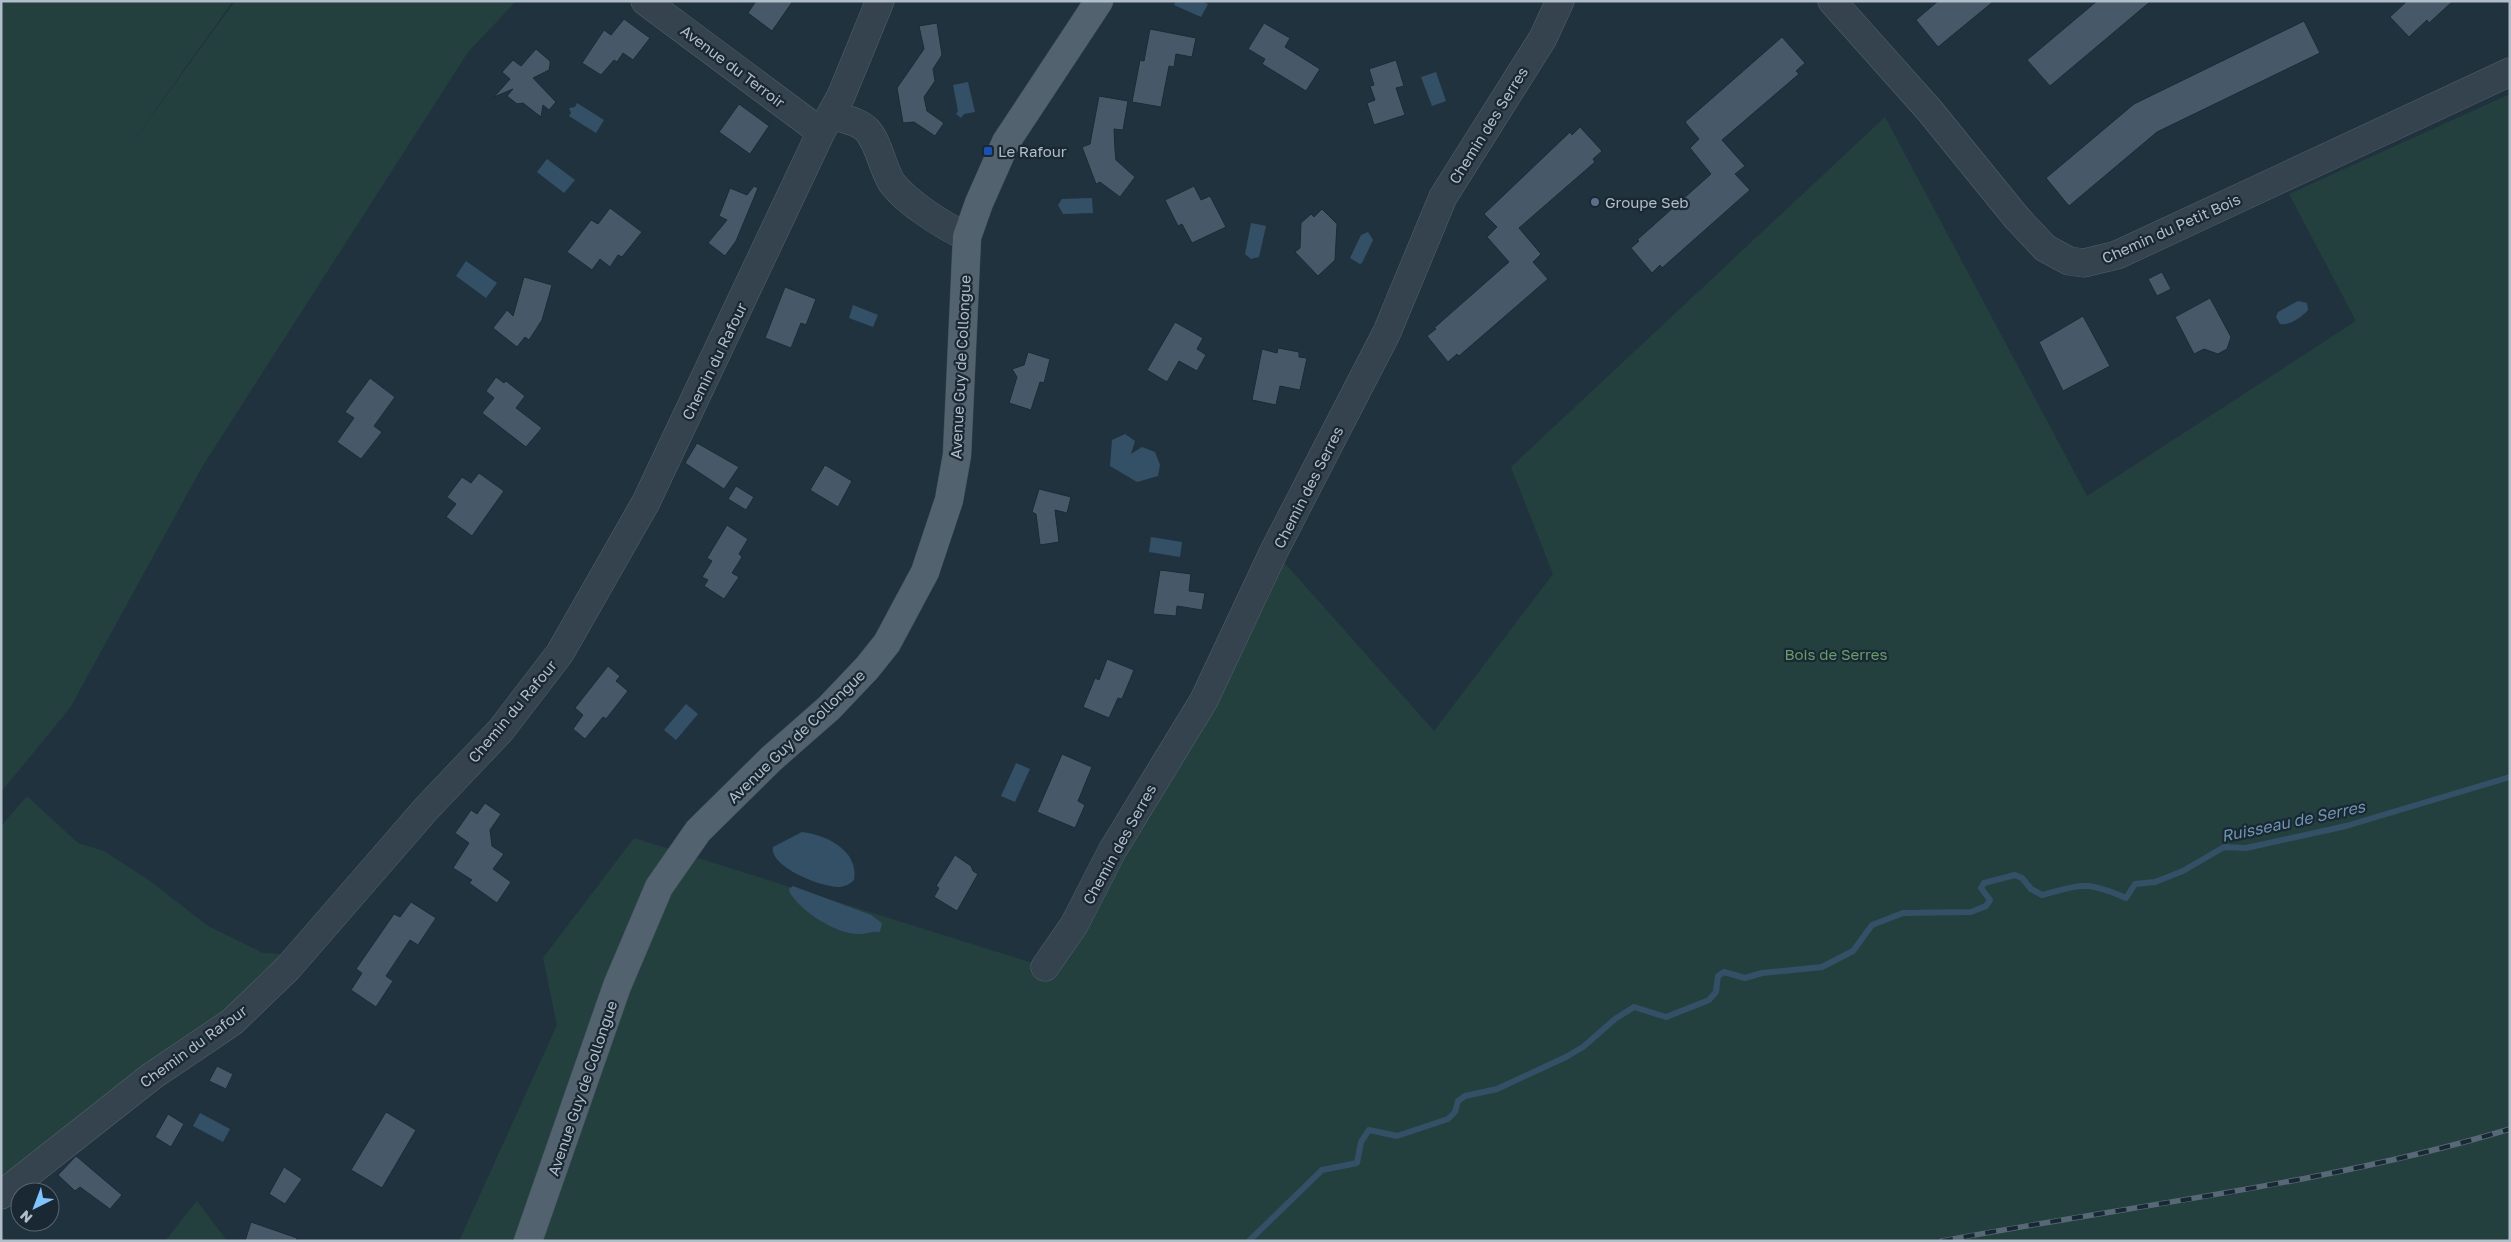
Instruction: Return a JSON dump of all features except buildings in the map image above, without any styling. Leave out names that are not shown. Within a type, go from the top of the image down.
[{"type":"main road","name":"Avenue Guy de Collongue","points":[[528,1241],[617,986],[660,887],[680,855],[704,825],[771,759],[829,708],[867,668],[887,643],[925,572],[948,500],[957,455],[967,237],[1006,142],[1099,1]]},
{"type":"street","name":"Avenue du Terroir","points":[[646,1],[826,123]]},
{"type":"street","name":"Chemin du Rafour","points":[[1,1195],[152,1076],[232,1022],[288,968],[426,809],[501,730],[560,653],[646,502],[826,123],[880,1]]},
{"type":"street","name":"Chemin des Serres","points":[[1045,967],[1074,925],[1112,851],[1204,700],[1274,552],[1387,332],[1443,197],[1543,38],[1560,1]]},
{"type":"street","name":"Chemin du Petit Bois","points":[[1832,1],[1930,111],[2031,235],[2057,256],[2069,261],[2084,263],[2117,255],[2510,72]]},
{"type":"street","points":[[826,123],[854,122],[867,129],[892,183],[909,200],[967,237]]},
{"type":"green space","points":[[1,1],[233,1],[123,155],[235,1],[516,1],[468,52],[202,467],[70,708],[1,792]]},
{"type":"green space","name":"Bois de Serres","points":[[2510,94],[2510,1241],[459,1241],[557,1025],[543,958],[634,838],[1045,967],[1274,551],[1434,731],[1553,574],[1511,467],[1885,117],[2087,496],[2356,321],[2289,194]]},
{"type":"green space","points":[[27,796],[78,843],[104,851],[150,881],[208,926],[263,953],[299,955],[1,1184],[1,826]]},
{"type":"green space","points":[[197,1201],[227,1241],[165,1241]]},
{"type":"water","points":[[1176,1],[1201,1],[1208,4],[1201,17],[1174,5]]},
{"type":"water","points":[[1436,72],[1446,101],[1432,106],[1421,77]]},
{"type":"water","points":[[968,82],[975,112],[964,114],[961,118],[956,114],[958,111],[953,85]]},
{"type":"water","points":[[577,103],[604,120],[596,133],[569,116],[571,113],[569,108],[575,107]]},
{"type":"water","points":[[547,159],[575,180],[564,193],[537,172]]},
{"type":"water","points":[[1092,198],[1093,213],[1063,214],[1058,205],[1062,199]]},
{"type":"water","points":[[1251,223],[1266,226],[1259,257],[1251,259],[1245,254]]},
{"type":"water","points":[[1368,232],[1373,240],[1360,264],[1350,258],[1361,235]]},
{"type":"water","points":[[466,261],[497,283],[486,298],[456,276]]},
{"type":"water","points":[[2298,301],[2307,303],[2308,310],[2287,324],[2280,324],[2276,317],[2278,312]]},
{"type":"water","points":[[853,305],[878,315],[873,327],[849,318]]},
{"type":"water","points":[[1125,434],[1135,441],[1131,454],[1142,447],[1155,452],[1160,465],[1158,476],[1137,482],[1110,466],[1112,440]]},
{"type":"water","points":[[1151,537],[1182,542],[1180,557],[1149,552]]},
{"type":"water","points":[[686,704],[698,714],[676,740],[664,730]]},
{"type":"water","points":[[1016,763],[1030,769],[1015,802],[1001,796]]},
{"type":"water","points":[[802,832],[821,837],[839,846],[852,861],[854,880],[848,885],[840,887],[822,884],[799,875],[779,862],[774,855],[773,847]]},
{"type":"water","points":[[793,886],[871,915],[882,923],[880,932],[851,933],[841,931],[821,921],[803,908],[790,893],[789,889]]},
{"type":"water","points":[[200,1113],[230,1129],[223,1142],[193,1126]]},
{"type":"waterway","name":"Ruisseau de Serres","points":[[1249,1241],[1322,1170],[1357,1163],[1361,1142],[1369,1130],[1397,1136],[1448,1119],[1455,1112],[1458,1101],[1465,1096],[1497,1089],[1566,1057],[1583,1047],[1615,1019],[1634,1007],[1666,1017],[1709,1000],[1716,992],[1718,976],[1724,972],[1745,978],[1762,973],[1822,967],[1853,951],[1872,925],[1903,913],[1971,912],[1986,906],[1990,900],[1981,888],[1984,883],[2015,875],[2022,878],[2031,889],[2042,895],[2067,888],[2085,886],[2102,889],[2126,898],[2135,884],[2155,882],[2183,871],[2224,847],[2246,848],[2346,826],[2510,777]]},
{"type":"railway","points":[[1942,1241],[2299,1180],[2370,1165],[2510,1129]]},
{"type":"place","name":"Le Rafour","points":[[988,151]]},
{"type":"place","name":"Groupe Seb","points":[[1595,202]]}]
